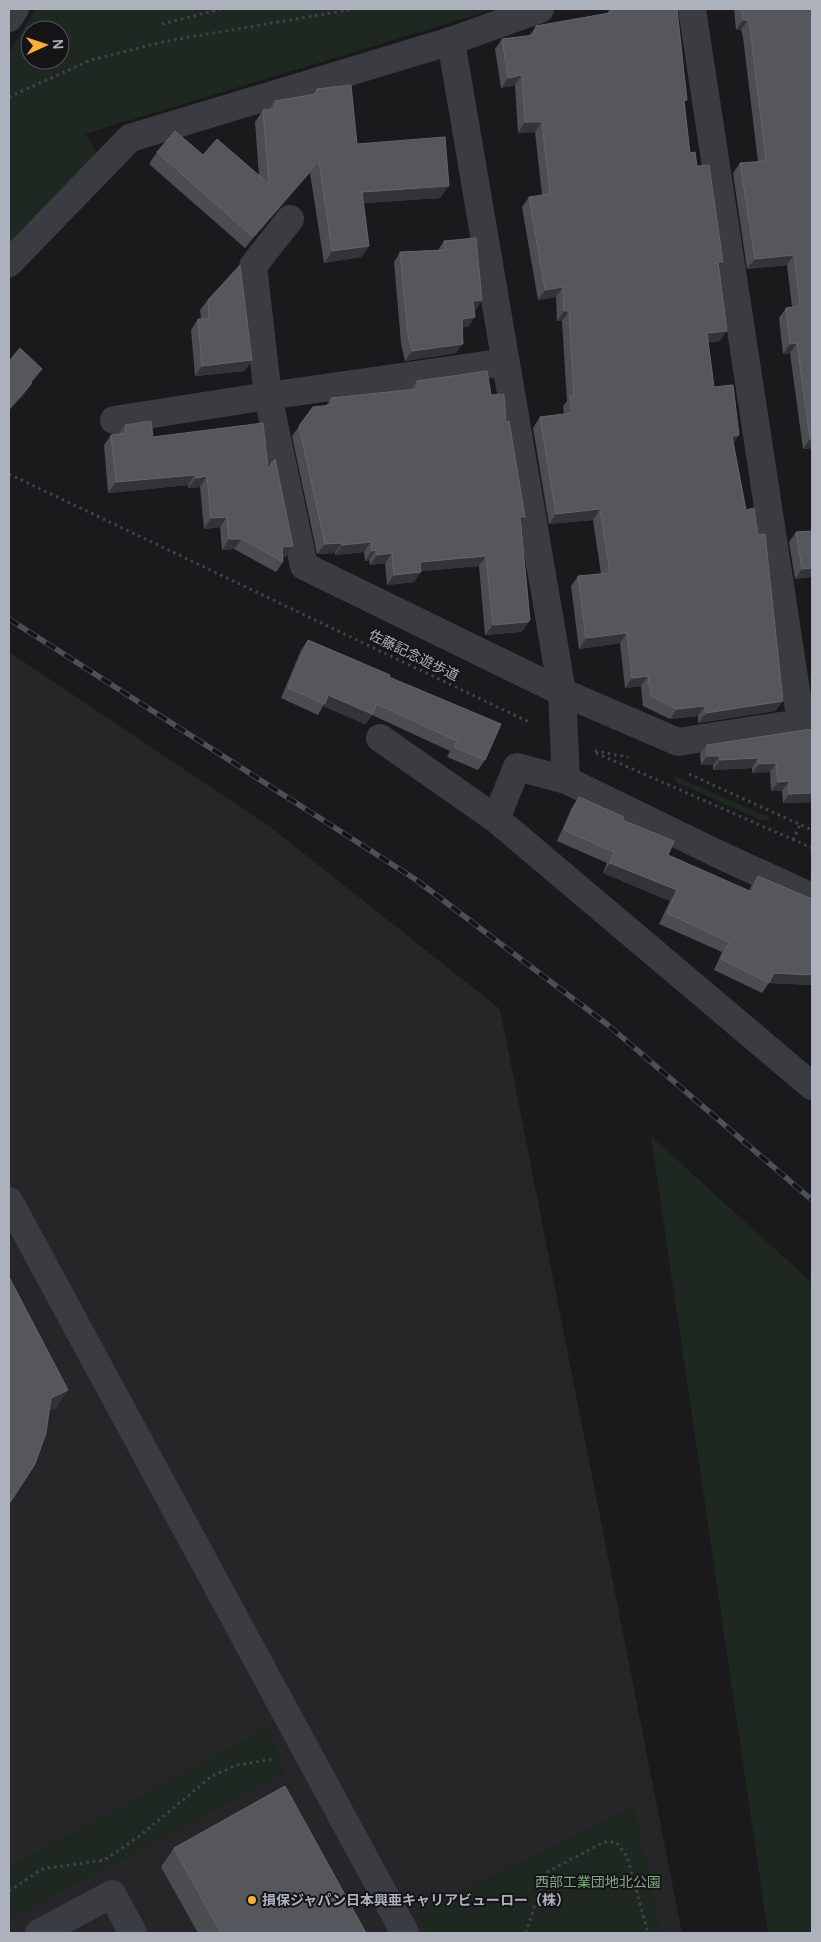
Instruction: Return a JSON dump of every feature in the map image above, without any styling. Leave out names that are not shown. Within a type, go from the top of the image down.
[{"type":"street","points":[[9,18],[15,9]]},
{"type":"street","points":[[9,263],[130,138],[451,40],[540,9]]},
{"type":"street","points":[[290,219],[252,266],[268,396],[304,566],[562,692],[678,742],[807,722],[692,9]]},
{"type":"street","points":[[451,40],[562,692],[566,780]]},
{"type":"street","points":[[114,420],[506,362]]},
{"type":"street","points":[[380,738],[496,819],[812,1086]]},
{"type":"street","points":[[496,819],[517,767],[566,780],[812,897]]},
{"type":"street","points":[[9,1201],[405,1933]]},
{"type":"street","points":[[39,1933],[112,1894],[133,1933]]},
{"type":"path","points":[[162,24],[221,9]]},
{"type":"path","points":[[9,97],[100,58],[167,41],[354,9]]},
{"type":"path","name":"佐藤記念遊歩道","points":[[9,474],[564,739]]},
{"type":"path","points":[[636,759],[589,750],[812,848]]},
{"type":"path","points":[[687,773],[812,830]]},
{"type":"path","points":[[793,840],[800,824]]},
{"type":"path","points":[[9,1891],[42,1869],[104,1860],[165,1816],[212,1776],[237,1765],[280,1758]]},
{"type":"path","points":[[526,1933],[545,1873],[604,1842],[616,1842],[628,1856],[648,1933]]},
{"type":"shaded area","points":[[9,652],[269,826],[500,1009],[682,1933],[9,1933]]},
{"type":"green space","points":[[35,9],[495,9],[85,134],[100,156],[9,243],[9,53],[20,34],[20,70],[70,70],[70,20],[28,20]]},
{"type":"green space","points":[[674,776],[769,817],[770,820],[763,821],[678,783]]},
{"type":"green space","points":[[651,1136],[812,1283],[812,1933],[768,1933]]},
{"type":"green space","points":[[268,1727],[286,1773],[9,1919],[9,1867]]},
{"type":"green space","name":"西部工業団地北公園","points":[[634,1806],[661,1933],[427,1933],[416,1913]]},
{"type":"building","points":[[610,9],[677,9],[687,100],[684,101],[690,153],[695,152],[697,166],[709,165],[723,262],[718,262],[727,331],[707,333],[714,387],[733,385],[739,435],[732,436],[746,510],[754,508],[758,535],[765,534],[783,701],[706,713],[705,706],[677,709],[651,696],[648,676],[632,678],[627,633],[586,638],[578,576],[610,573],[600,509],[556,514],[540,417],[572,413],[570,396],[574,396],[569,311],[564,311],[563,287],[545,290],[529,197],[550,194],[542,122],[525,122],[522,75],[508,78],[502,39],[534,35],[536,26],[610,13]]},
{"type":"building","points":[[742,9],[812,9],[812,439],[810,439],[797,343],[790,344],[786,308],[800,306],[794,255],[755,259],[740,163],[766,161],[750,27],[748,20],[743,20]]},
{"type":"building","points":[[351,85],[357,144],[445,137],[449,186],[362,192],[369,246],[332,251],[319,161],[253,237],[157,152],[175,131],[203,155],[217,139],[269,184],[263,110],[275,109],[275,101],[316,94],[317,89]]},
{"type":"building","points":[[476,238],[482,300],[473,301],[475,317],[462,319],[463,344],[412,351],[408,334],[400,252],[445,250],[444,241]]},
{"type":"building","points":[[240,265],[252,360],[202,366],[198,319],[209,319],[208,300]]},
{"type":"building","points":[[20,348],[42,369],[9,409],[9,361]]},
{"type":"building","points":[[487,371],[491,395],[504,394],[506,422],[509,421],[525,517],[520,517],[530,620],[527,622],[493,625],[486,556],[420,562],[421,572],[394,575],[392,553],[377,555],[376,550],[372,551],[371,542],[342,545],[342,543],[325,544],[299,426],[313,407],[332,405],[331,398],[418,389],[417,381]]},
{"type":"building","points":[[151,421],[153,437],[263,423],[268,468],[275,459],[293,546],[282,547],[283,562],[242,539],[229,539],[227,517],[211,518],[207,476],[196,478],[195,475],[116,482],[111,435],[126,433],[125,425]]},
{"type":"building","points":[[812,531],[812,568],[802,569],[796,532]]},
{"type":"building","points":[[308,640],[390,675],[389,677],[501,724],[485,760],[454,747],[457,741],[377,704],[372,714],[328,695],[325,704],[288,688]]},
{"type":"building","points":[[812,729],[812,793],[789,794],[789,781],[778,782],[776,763],[759,764],[758,758],[720,760],[720,756],[707,756],[707,745]]},
{"type":"building","points":[[579,797],[624,817],[622,820],[674,841],[668,855],[752,892],[758,876],[812,899],[812,975],[774,973],[769,983],[721,959],[729,942],[667,913],[677,890],[610,863],[614,852],[564,830]]},
{"type":"building","points":[[9,1277],[68,1390],[51,1398],[46,1433],[35,1464],[9,1503]]},
{"type":"building","name":"損保ジャパン日本興亜キャリアビューロー（株）","points":[[285,1786],[366,1933],[221,1933],[174,1848]]},
{"type":"railway","points":[[9,619],[415,879],[608,1025],[812,1200]]},
{"type":"place","name":"損保ジャパン日本興亜キャリアビューロー（株）","points":[[252,1900]]}]
